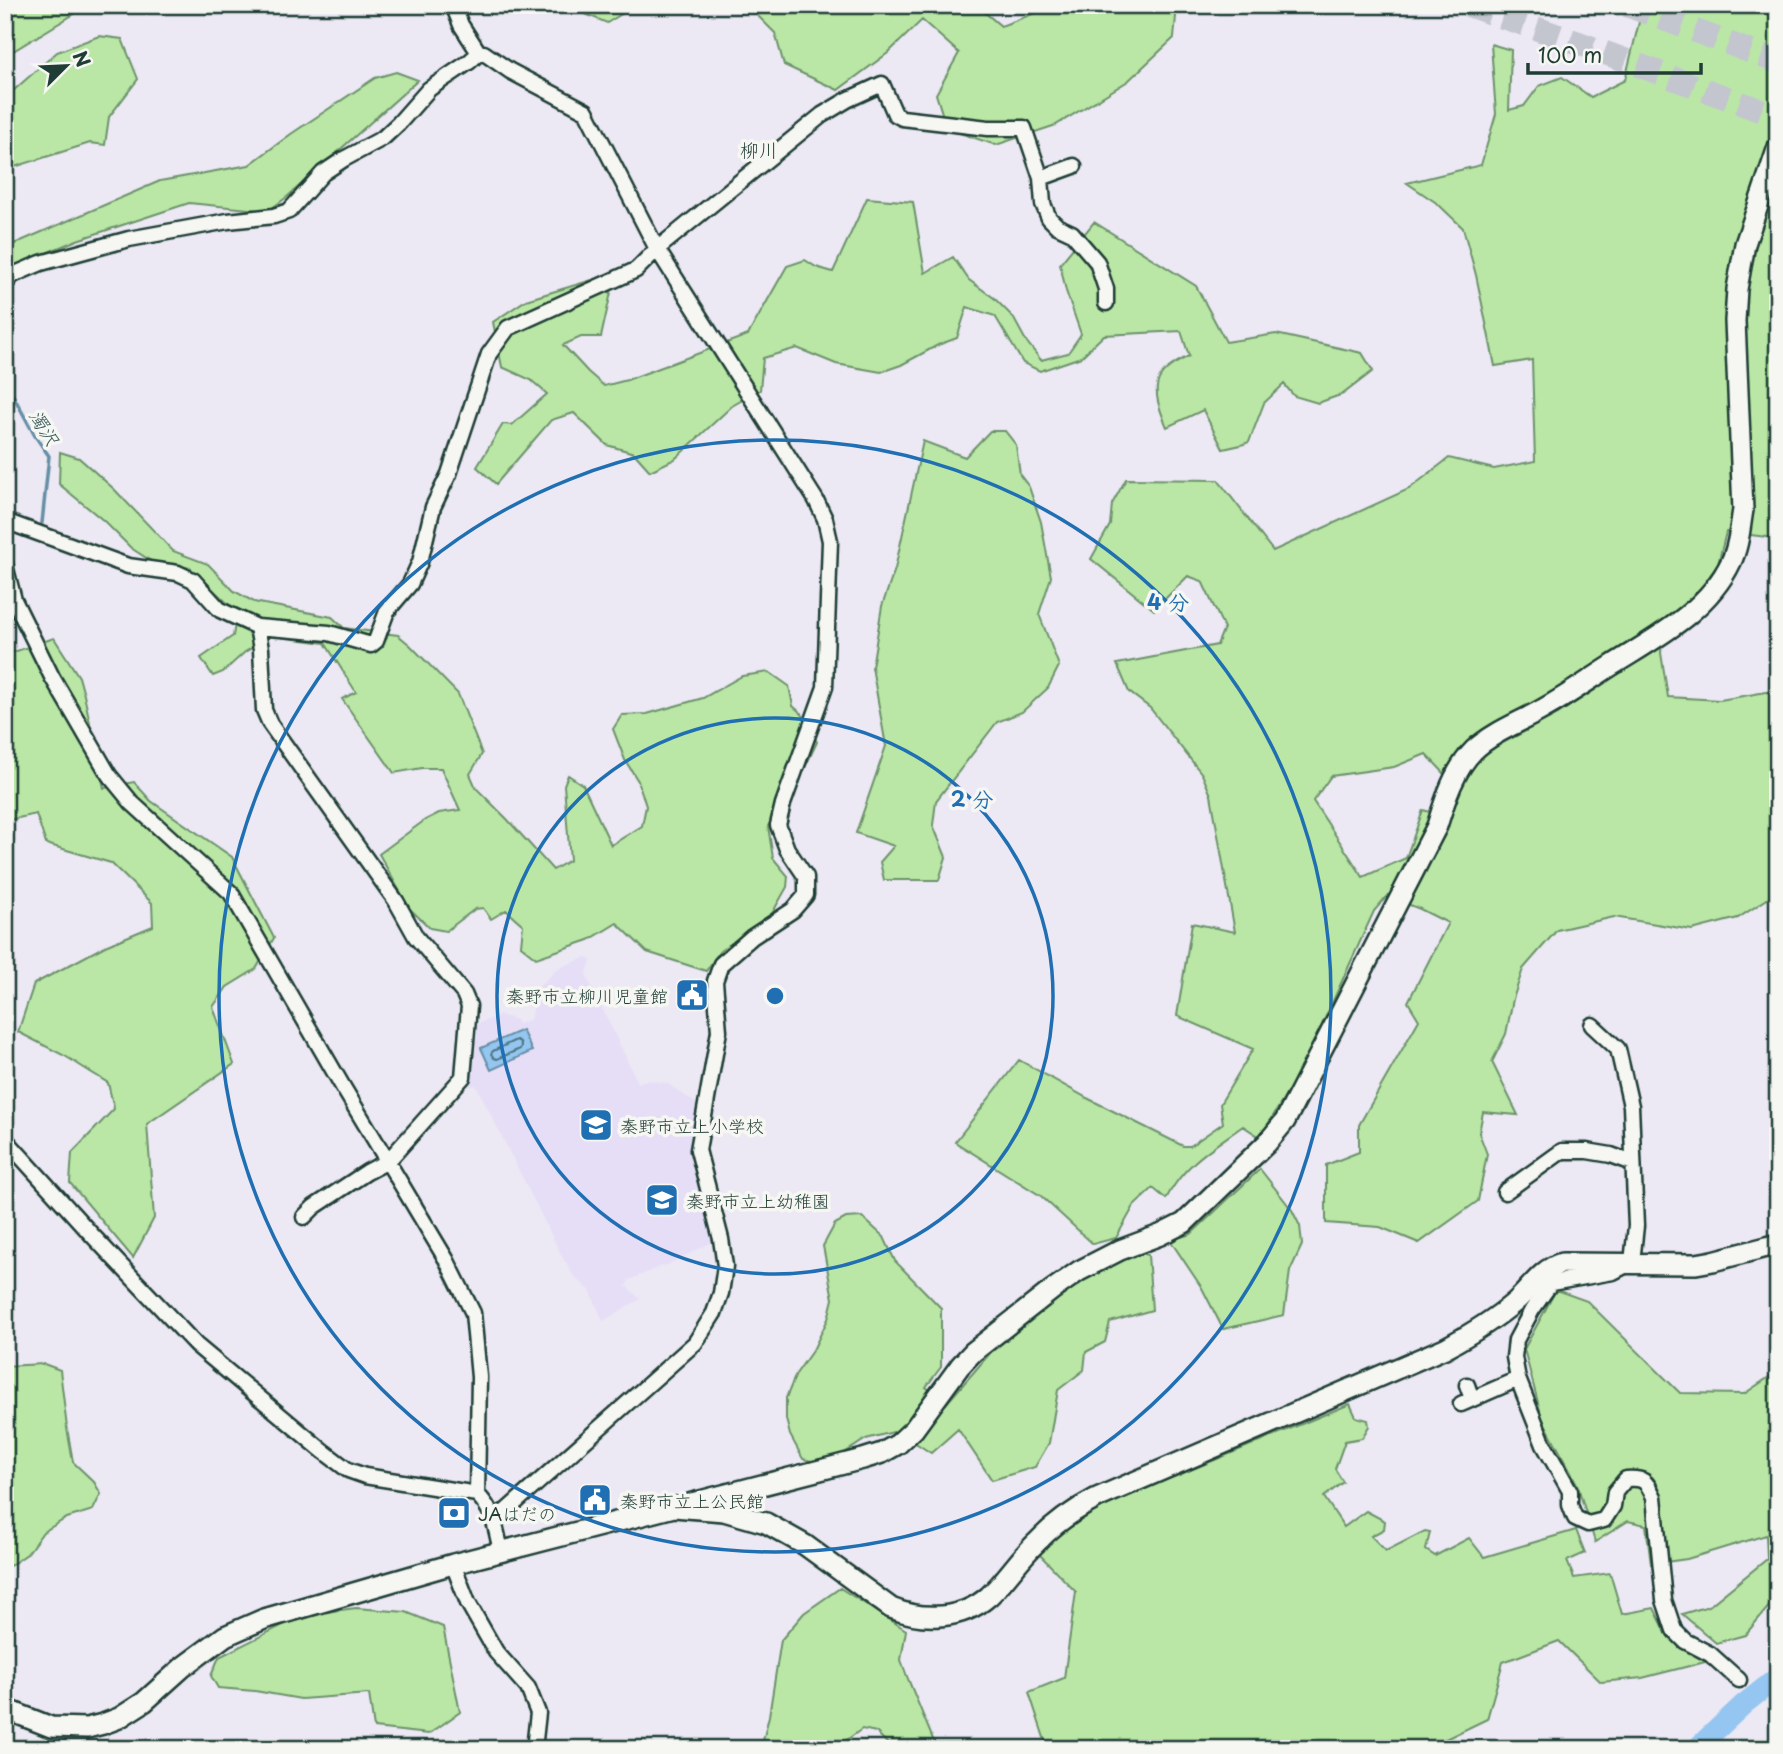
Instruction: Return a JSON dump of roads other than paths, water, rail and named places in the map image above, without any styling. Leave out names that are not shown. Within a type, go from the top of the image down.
[{"type":"street","points":[[453,5],[461,25],[479,53]]},
{"type":"street","points":[[5,284],[13,275],[41,263],[129,239],[228,221],[274,216],[289,211],[323,173],[383,138],[429,89],[484,52],[510,71],[586,111],[657,249],[816,500],[825,519],[830,541],[825,687],[778,825],[787,849],[806,877],[806,895],[793,910],[752,937],[720,964],[715,981],[719,1031],[698,1150],[721,1239],[725,1266],[722,1293],[714,1313],[695,1343],[506,1511],[493,1517]]},
{"type":"street","points":[[5,521],[128,566],[178,573],[193,580],[220,610],[257,627],[329,632],[371,645],[376,641],[387,611],[410,584],[420,562],[433,507],[449,474],[489,354],[508,328],[636,270],[657,249],[822,115],[882,84],[895,114],[902,118],[988,128],[1024,128],[1041,178],[1043,204],[1049,218],[1057,226],[1072,233],[1097,262],[1106,289],[1106,303]]},
{"type":"street","points":[[5,1706],[13,1712],[51,1727],[87,1728],[103,1724],[144,1702],[183,1667],[225,1636],[264,1619],[501,1551],[882,1453],[898,1444],[914,1429],[973,1352],[1052,1290],[1079,1271],[1120,1250],[1184,1223],[1267,1143],[1285,1121],[1437,827],[1459,770],[1474,750],[1674,627],[1700,604],[1720,581],[1732,561],[1739,539],[1743,510],[1735,321],[1737,289],[1745,244],[1778,146]]},
{"type":"street","points":[[1041,178],[1074,166]]},
{"type":"street","points":[[5,565],[14,600],[52,677],[109,775],[132,803],[231,893],[446,1259],[473,1313],[479,1377],[477,1494]]},
{"type":"street","points":[[257,627],[261,649],[264,710],[270,724],[396,901],[416,937],[464,993],[469,1006],[463,1077],[388,1161],[314,1207],[304,1217]]},
{"type":"street","points":[[1592,1025],[1618,1049],[1631,1106],[1636,1226],[1632,1262]]},
{"type":"street","points":[[5,1139],[196,1345],[323,1451],[348,1470],[365,1476],[477,1494],[493,1517],[501,1551]]},
{"type":"street","points":[[1505,1192],[1562,1151],[1611,1155],[1633,1163]]},
{"type":"street","points":[[674,1507],[724,1511],[766,1524],[805,1545],[891,1608],[908,1615],[929,1617],[958,1613],[987,1598],[1035,1544],[1073,1511],[1097,1498],[1445,1349],[1516,1301],[1552,1266],[1562,1263],[1632,1262],[1696,1264],[1778,1244]]},
{"type":"street","points":[[1632,1262],[1613,1272],[1551,1283],[1516,1340],[1514,1357],[1518,1379],[1544,1446],[1570,1491],[1570,1505],[1575,1518],[1588,1524],[1604,1520],[1613,1506],[1615,1492],[1626,1479],[1640,1478],[1648,1484],[1654,1497],[1664,1600],[1674,1630],[1685,1641],[1710,1654],[1739,1680]]},
{"type":"street","points":[[1466,1396],[1518,1379]]},
{"type":"street","points":[[453,1564],[468,1603],[496,1652],[528,1688],[538,1713],[534,1749]]},
{"type":"water","points":[[522,1030],[532,1051],[491,1070],[481,1048]]},
{"type":"waterway","name":"濁沢","points":[[5,390],[14,397],[49,456],[42,523]]},
{"type":"waterway","points":[[1696,1749],[1744,1704],[1778,1677]]},
{"type":"tunnel","points":[[1468,5],[1778,117]]},
{"type":"tunnel","points":[[1627,5],[1778,62]]},
{"type":"place","name":"秦野市立柳川児童館","points":[[692,995]]},
{"type":"place","name":"秦野市立上小学校","points":[[596,1125]]},
{"type":"place","name":"秦野市立上幼稚園","points":[[662,1200]]},
{"type":"place","name":"秦野市立上公民館","points":[[595,1500]]},
{"type":"place","name":"JAはだの","points":[[454,1513]]},
{"type":"district","name":"柳川","points":[[759,149]]}]
